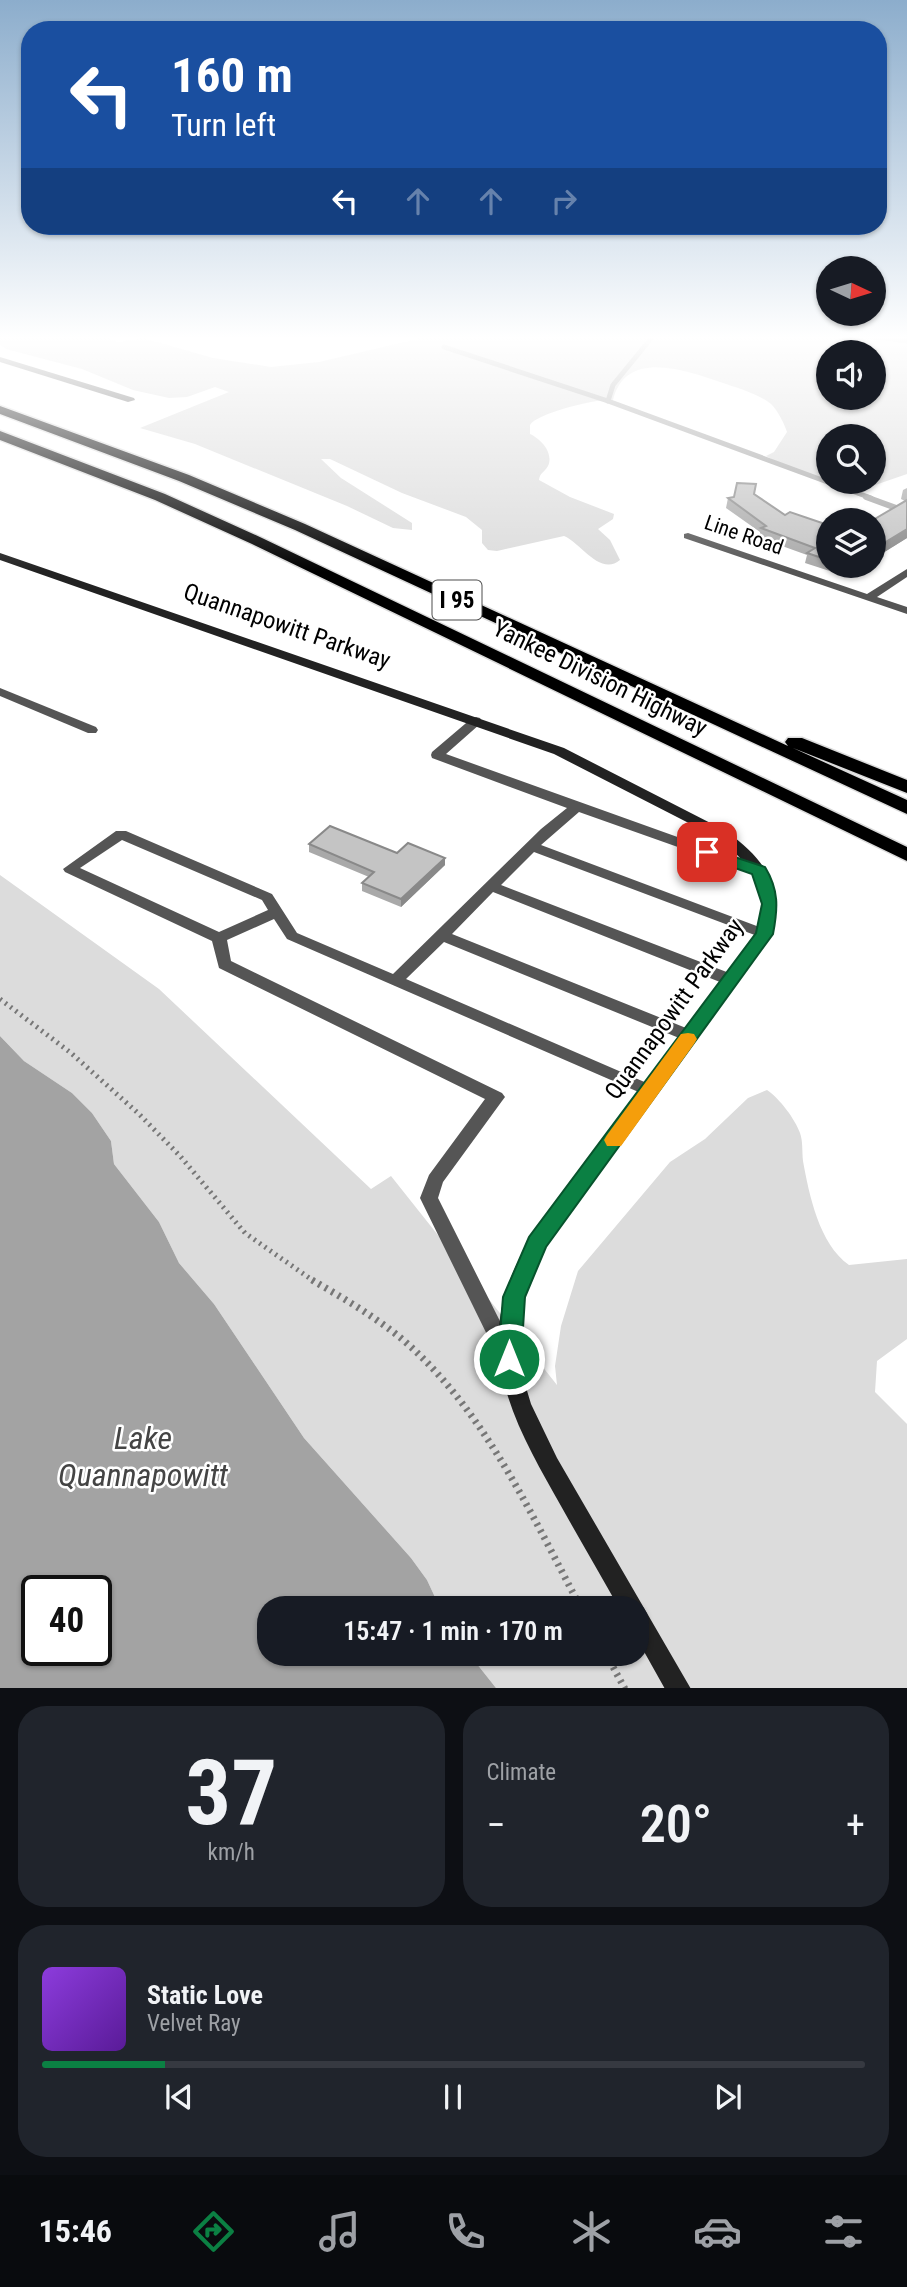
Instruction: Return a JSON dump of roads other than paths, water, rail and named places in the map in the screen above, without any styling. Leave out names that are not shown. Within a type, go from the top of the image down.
[{"type":"highway","name":"Yankee Division Highway","points":[[13,415],[197,483],[393,569],[907,808]]},
{"type":"highway","name":"Yankee Division Highway","points":[[0,435],[135,486],[245,536],[907,855]]},
{"type":"highway","points":[[591,663],[694,700],[907,787]]},
{"type":"street","name":"Line Road","points":[[688,536],[907,611]]},
{"type":"street","name":"Quannapowitt Parkway","points":[[0,556],[559,751],[721,834],[741,849],[759,871],[766,885],[770,904],[765,934],[527,1260],[510,1317],[509,1359],[527,1425],[625,1596]]},
{"type":"street","points":[[868,598],[907,572]]},
{"type":"street","points":[[0,692],[92,730]]},
{"type":"street","points":[[476,721],[437,755],[759,871]]},
{"type":"street","points":[[395,981],[532,846],[577,807]]},
{"type":"street","points":[[276,912],[219,938],[70,869],[121,834],[267,897],[292,936],[650,1091]]},
{"type":"street","points":[[532,846],[765,934]]},
{"type":"street","points":[[491,886],[731,980]]},
{"type":"street","points":[[441,935],[690,1036]]},
{"type":"street","points":[[219,938],[224,964],[496,1097],[435,1180],[429,1198],[509,1359]]},
{"type":"street","points":[[649,1637],[678,1688]]},
{"type":"water","name":"Lake Quannapowitt","points":[[0,1036],[24,1061],[72,1093],[92,1113],[111,1141],[114,1164],[159,1222],[179,1263],[214,1304],[304,1438],[411,1558],[434,1596],[257,1596],[257,1666],[479,1666],[496,1688],[0,1688]]},
{"type":"waterway","points":[[645,415],[871,498]]},
{"type":"waterway","points":[[866,497],[907,512]]}]
